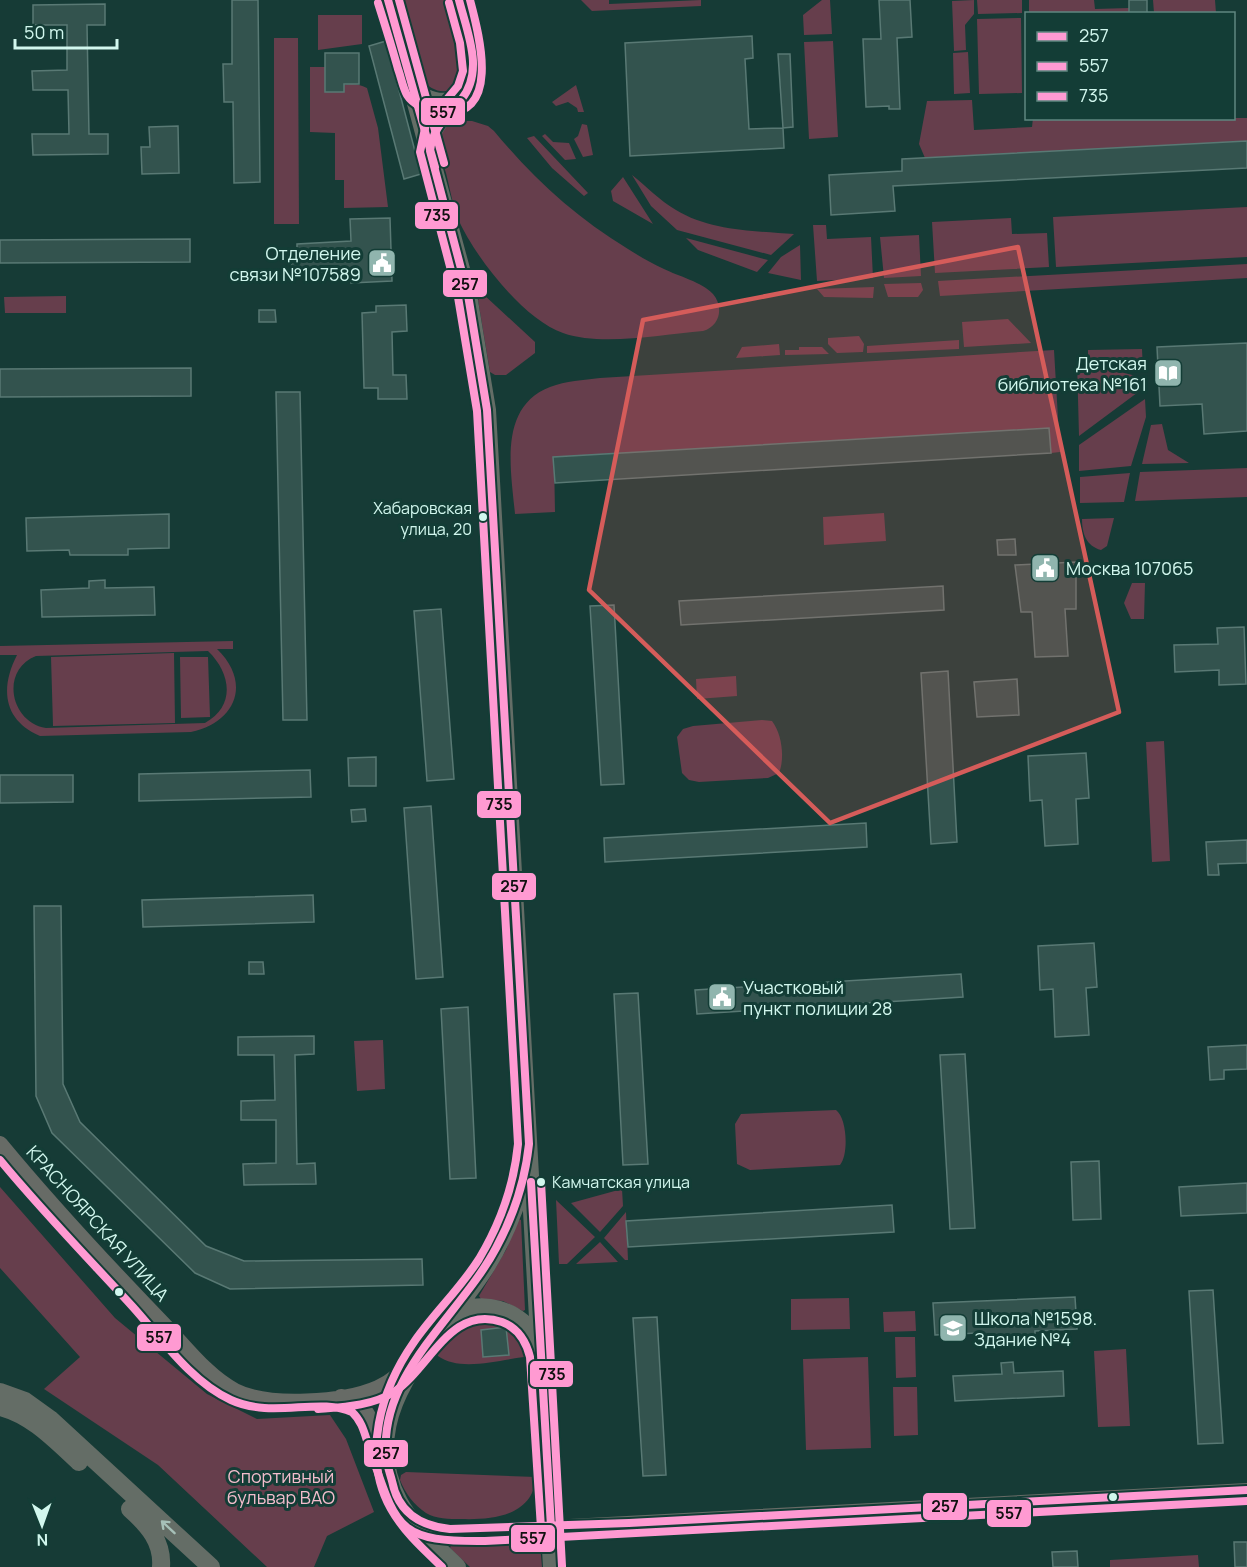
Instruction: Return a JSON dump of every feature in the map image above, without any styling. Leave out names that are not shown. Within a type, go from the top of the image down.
[{"type":"main road","points":[[388,0],[468,295],[487,410],[552,1567]]},
{"type":"main road","points":[[430,151],[433,128],[466,93],[473,72],[471,46],[459,0]]},
{"type":"main road","points":[[411,80],[423,97],[447,102],[458,100]]},
{"type":"main road","points":[[457,1567],[408,1516],[394,1491],[387,1467],[389,1421],[404,1379],[416,1358],[487,1264],[508,1225],[524,1179],[530,1144]]},
{"type":"main road","points":[[442,1324],[463,1310],[478,1307],[503,1311],[518,1317],[529,1327],[537,1340],[540,1355]]},
{"type":"main road","points":[[0,1392],[24,1401],[50,1419],[211,1567]]},
{"type":"main road","points":[[0,1407],[14,1411],[43,1429],[144,1522],[156,1539],[160,1567]]},
{"type":"street","name":"КРАСНОЯРСКАЯ УЛИЦА","points":[[0,1144],[158,1318],[220,1381],[234,1390],[265,1400],[337,1397],[375,1389],[387,1384],[416,1358]]},
{"type":"street","points":[[337,1397],[357,1402],[363,1407],[387,1467]]},
{"type":"street","points":[[550,1527],[1247,1490]]},
{"type":"highlighted area","points":[[1018,247],[1119,712],[830,823],[589,590],[643,320]]},
{"type":"green space","points":[[399,0],[449,0],[460,35],[465,63],[464,75],[460,84],[451,90],[439,91],[421,80]]},
{"type":"green space","points":[[581,0],[609,0],[609,4],[701,0],[701,6],[592,11]]},
{"type":"green space","points":[[822,0],[830,0],[832,34],[804,35],[803,15]]},
{"type":"green space","points":[[974,0],[974,14],[965,25],[966,50],[954,51],[952,1]]},
{"type":"green space","points":[[977,0],[1022,0],[1022,13],[978,14]]},
{"type":"green space","points":[[1029,0],[1094,0],[1095,9],[1129,8],[1129,12],[1029,12]]},
{"type":"green space","points":[[1153,0],[1215,0],[1216,12],[1154,12]]},
{"type":"green space","points":[[318,15],[362,15],[362,44],[318,50]]},
{"type":"green space","points":[[1021,18],[1022,93],[979,94],[977,19]]},
{"type":"green space","points":[[274,38],[298,38],[299,224],[274,224]]},
{"type":"green space","points":[[833,41],[838,137],[809,139],[804,42]]},
{"type":"green space","points":[[968,52],[970,93],[954,94],[953,53]]},
{"type":"green space","points":[[310,67],[325,67],[325,92],[346,84],[356,84],[367,88],[378,128],[388,207],[344,208],[344,180],[335,180],[335,133],[310,132]]},
{"type":"green space","points":[[576,85],[584,112],[578,112],[577,108],[568,102],[556,106],[552,102]]},
{"type":"green space","points":[[972,100],[974,130],[1032,127],[1033,120],[1235,120],[1235,118],[1247,118],[1247,141],[925,158],[919,144],[927,101]]},
{"type":"green space","points":[[472,121],[488,126],[494,131],[540,181],[590,224],[645,259],[696,283],[713,294],[719,310],[717,321],[709,329],[703,331],[596,339],[563,333],[548,326],[517,302],[477,252],[455,210],[441,152],[441,136],[444,129],[450,125]]},
{"type":"green space","points":[[582,124],[587,125],[593,155],[583,157],[574,139],[578,136]]},
{"type":"green space","points":[[545,134],[553,142],[569,143],[576,159],[565,160],[542,136]]},
{"type":"green space","points":[[534,136],[588,193],[584,196],[552,168],[527,138]]},
{"type":"green space","points":[[632,175],[659,198],[689,217],[734,229],[794,234],[771,255],[677,230],[651,206]]},
{"type":"green space","points":[[623,177],[653,224],[613,201],[611,191]]},
{"type":"green space","points":[[1247,207],[1247,257],[1056,267],[1053,217]]},
{"type":"green space","points":[[1011,218],[1012,234],[1047,233],[1049,267],[935,273],[932,222]]},
{"type":"green space","points":[[813,225],[826,225],[827,239],[871,237],[873,278],[817,281]]},
{"type":"green space","points":[[919,235],[921,276],[884,278],[880,237]]},
{"type":"green space","points":[[686,238],[768,260],[757,272],[698,250]]},
{"type":"green space","points":[[800,245],[801,280],[768,273],[781,257]]},
{"type":"green space","points":[[1247,264],[1247,278],[940,296],[938,281]]},
{"type":"green space","points":[[921,283],[923,290],[918,297],[888,297],[884,284]]},
{"type":"green space","points":[[874,287],[873,298],[824,297],[817,289]]},
{"type":"green space","points":[[483,294],[535,342],[535,353],[506,375],[495,375],[490,372],[478,300]]},
{"type":"green space","points":[[66,296],[66,313],[5,313],[4,297]]},
{"type":"green space","points":[[1008,319],[1031,343],[964,347],[962,322]]},
{"type":"green space","points":[[859,336],[864,344],[863,352],[837,353],[828,344],[828,338]]},
{"type":"green space","points":[[959,340],[959,349],[867,353],[867,346]]},
{"type":"green space","points":[[779,344],[780,355],[736,358],[742,347]]},
{"type":"green space","points":[[799,347],[822,347],[829,354],[785,355],[785,350],[799,350]]},
{"type":"green space","points":[[1142,349],[1143,371],[1088,357],[1088,350]]},
{"type":"green space","points":[[1054,350],[1060,452],[1051,453],[1049,428],[554,457],[555,512],[515,514],[511,478],[511,442],[515,424],[522,409],[533,396],[556,385],[600,378]]},
{"type":"green space","points":[[1077,361],[1144,378],[1145,387],[1079,436]]},
{"type":"green space","points":[[1145,399],[1146,417],[1131,466],[1079,471],[1079,445]]},
{"type":"green space","points":[[1162,424],[1168,450],[1189,463],[1142,464],[1151,425]]},
{"type":"green space","points":[[1247,468],[1247,497],[1135,501],[1140,472]]},
{"type":"green space","points":[[1130,473],[1124,502],[1080,503],[1080,477]]},
{"type":"green space","points":[[884,513],[886,541],[824,545],[823,517]]},
{"type":"green space","points":[[1114,518],[1107,546],[1101,550],[1088,542],[1084,534],[1082,519]]},
{"type":"green space","points":[[1132,583],[1145,583],[1144,619],[1131,619],[1124,603]]},
{"type":"green space","points":[[233,641],[233,649],[217,649],[228,662],[234,675],[236,688],[234,700],[219,720],[191,732],[40,736],[18,721],[12,712],[8,702],[8,679],[17,655],[0,655],[0,646]],"holes":[[[208,651],[216,660],[225,679],[226,699],[222,708],[205,723],[46,728],[34,724],[24,716],[14,695],[17,672],[36,656]]]},
{"type":"green space","points":[[174,653],[175,723],[53,726],[51,657]]},
{"type":"green space","points":[[180,657],[208,657],[210,717],[181,718]]},
{"type":"green space","points":[[736,676],[737,696],[697,699],[696,679]]},
{"type":"green space","points":[[772,721],[778,732],[782,753],[779,773],[768,778],[699,782],[689,780],[682,773],[677,737],[683,729],[693,726]]},
{"type":"green space","points":[[1164,741],[1170,861],[1152,862],[1146,742]]},
{"type":"green space","points":[[383,1040],[385,1089],[357,1091],[354,1041]]},
{"type":"green space","points":[[836,1110],[843,1120],[846,1136],[845,1153],[840,1165],[750,1170],[737,1164],[735,1124],[741,1114]]},
{"type":"green space","name":"Спортивный бульвар ВАО","points":[[0,1187],[115,1318],[207,1394],[257,1419],[330,1415],[346,1439],[374,1512],[327,1536],[314,1567],[267,1567],[158,1465],[44,1389],[80,1357],[0,1268]]},
{"type":"green space","points":[[622,1189],[623,1206],[600,1232],[571,1203]]},
{"type":"green space","points":[[556,1200],[595,1237],[567,1264],[559,1264]]},
{"type":"green space","points":[[626,1212],[628,1260],[625,1260],[604,1238]]},
{"type":"green space","points":[[518,1219],[521,1220],[525,1310],[523,1311],[503,1301],[481,1299],[479,1296],[506,1250]]},
{"type":"green space","points":[[600,1242],[618,1262],[576,1264]]},
{"type":"green space","points":[[849,1298],[850,1329],[791,1330],[791,1299]]},
{"type":"green space","points":[[915,1311],[916,1331],[884,1332],[883,1312]]},
{"type":"green space","points":[[490,1319],[509,1327],[519,1335],[527,1353],[524,1357],[468,1364],[447,1361],[438,1356],[435,1347],[447,1334],[466,1322]]},
{"type":"green space","points":[[895,1337],[915,1337],[916,1377],[896,1378]]},
{"type":"green space","points":[[1126,1349],[1130,1426],[1098,1427],[1094,1351]]},
{"type":"green space","points":[[868,1357],[871,1448],[806,1450],[803,1359]]},
{"type":"green space","points":[[893,1387],[917,1387],[918,1435],[894,1436]]},
{"type":"green space","points":[[406,1472],[536,1477],[528,1500],[509,1513],[486,1518],[452,1519],[430,1515],[414,1502],[400,1480],[401,1475]]},
{"type":"green space","points":[[533,1539],[540,1544],[542,1567],[470,1567],[450,1548],[452,1543]]},
{"type":"green space","points":[[1198,1555],[1199,1567],[1110,1567],[1110,1560]]},
{"type":"building","points":[[232,0],[258,0],[260,182],[234,183],[233,102],[224,102],[223,64],[232,64]]},
{"type":"building","points":[[879,0],[910,0],[912,37],[897,38],[900,109],[889,109],[889,106],[866,107],[863,39],[881,39]]},
{"type":"building","points":[[1129,0],[1147,0],[1147,12],[1129,12]]},
{"type":"building","points":[[105,4],[105,25],[87,25],[89,134],[108,134],[108,154],[33,155],[32,134],[69,134],[68,90],[33,90],[32,71],[67,70],[67,25],[33,25],[33,5]]},
{"type":"building","points":[[752,36],[753,58],[745,59],[749,129],[783,128],[784,148],[630,156],[625,43]]},
{"type":"building","points":[[386,41],[421,174],[404,179],[369,46]]},
{"type":"building","points":[[325,53],[359,53],[359,84],[344,84],[344,92],[325,92]]},
{"type":"building","points":[[778,54],[790,54],[793,127],[783,128]]},
{"type":"building","points":[[178,126],[179,173],[142,174],[141,147],[150,147],[149,127]]},
{"type":"building","points":[[1247,141],[1247,168],[893,186],[895,211],[831,215],[829,175],[902,171],[902,159]]},
{"type":"building","points":[[390,218],[392,281],[351,283],[351,271],[292,273],[291,259],[297,259],[297,244],[351,241],[350,219]]},
{"type":"building","points":[[190,239],[190,262],[0,263],[0,240]]},
{"type":"building","points":[[406,305],[407,331],[392,332],[393,375],[406,375],[407,399],[378,399],[378,388],[364,388],[362,313],[376,312],[376,306]]},
{"type":"building","points":[[259,310],[275,310],[276,322],[259,322]]},
{"type":"building","points":[[1247,343],[1247,431],[1204,434],[1202,404],[1160,406],[1157,347]]},
{"type":"building","points":[[191,368],[191,396],[0,397],[0,369]]},
{"type":"building","points":[[276,392],[300,392],[307,720],[283,720]]},
{"type":"building","points":[[1049,428],[1051,453],[555,483],[553,457]]},
{"type":"building","points":[[169,514],[169,548],[128,549],[128,555],[70,555],[69,550],[27,551],[26,518]]},
{"type":"building","points":[[1015,539],[1016,555],[998,555],[997,540]]},
{"type":"building","points":[[1076,562],[1076,609],[1065,609],[1068,656],[1035,657],[1032,612],[1021,612],[1015,565]]},
{"type":"building","points":[[105,580],[105,588],[154,587],[155,615],[42,617],[41,590],[89,588],[89,581]]},
{"type":"building","points":[[943,586],[944,610],[681,625],[679,601]]},
{"type":"building","points":[[614,605],[624,784],[601,785],[590,606]]},
{"type":"building","points":[[441,609],[454,779],[427,781],[414,611]]},
{"type":"building","points":[[1244,627],[1246,684],[1219,685],[1219,670],[1175,672],[1174,645],[1218,644],[1217,628]]},
{"type":"building","points":[[948,671],[957,842],[931,844],[921,673]]},
{"type":"building","points":[[1017,679],[1019,715],[977,717],[974,682]]},
{"type":"building","points":[[1086,753],[1089,798],[1076,799],[1078,844],[1045,846],[1042,800],[1030,801],[1028,756]]},
{"type":"building","points":[[376,757],[376,786],[349,786],[348,758]]},
{"type":"building","points":[[310,770],[311,797],[139,801],[139,774]]},
{"type":"building","points":[[0,775],[73,775],[73,802],[0,803]]},
{"type":"building","points":[[431,806],[443,977],[416,979],[404,808]]},
{"type":"building","points":[[365,809],[366,821],[352,822],[351,810]]},
{"type":"building","points":[[866,823],[867,847],[605,862],[604,838]]},
{"type":"building","points":[[1247,840],[1247,863],[1218,864],[1219,875],[1208,875],[1206,842]]},
{"type":"building","points":[[313,895],[314,922],[143,927],[142,900]]},
{"type":"building","points":[[34,906],[61,906],[63,1084],[80,1122],[206,1246],[244,1261],[422,1259],[423,1285],[230,1289],[195,1273],[52,1133],[36,1096]]},
{"type":"building","points":[[1094,943],[1097,987],[1086,988],[1089,1035],[1055,1037],[1053,989],[1040,990],[1038,946]]},
{"type":"building","points":[[249,962],[263,962],[264,974],[249,974]]},
{"type":"building","points":[[961,974],[963,997],[697,1014],[695,990]]},
{"type":"building","points":[[638,993],[648,1164],[623,1165],[614,994]]},
{"type":"building","points":[[468,1007],[476,1178],[450,1179],[441,1009]]},
{"type":"building","points":[[314,1036],[314,1054],[295,1055],[297,1164],[315,1163],[316,1184],[244,1185],[243,1164],[276,1163],[276,1120],[241,1120],[241,1101],[275,1100],[274,1055],[238,1055],[238,1037]]},
{"type":"building","points":[[1247,1045],[1247,1069],[1224,1070],[1224,1079],[1210,1080],[1208,1047]]},
{"type":"building","points":[[965,1054],[975,1228],[950,1229],[940,1055]]},
{"type":"building","points":[[1099,1161],[1101,1219],[1073,1220],[1071,1162]]},
{"type":"building","points":[[1247,1183],[1247,1213],[1181,1216],[1179,1187]]},
{"type":"building","points":[[892,1205],[894,1232],[628,1247],[626,1221]]},
{"type":"building","points":[[1213,1290],[1223,1443],[1198,1444],[1189,1291]]},
{"type":"building","points":[[1075,1297],[1077,1329],[1035,1331],[1035,1336],[977,1338],[977,1333],[935,1335],[933,1303]]},
{"type":"building","points":[[657,1317],[666,1475],[643,1476],[633,1318]]},
{"type":"building","points":[[506,1327],[509,1355],[483,1357],[481,1330]]},
{"type":"building","points":[[1013,1362],[1014,1373],[1063,1371],[1064,1396],[955,1401],[953,1376],[1002,1374],[1001,1363]]},
{"type":"building","points":[[1234,1542],[1247,1542],[1247,1567],[1235,1567]]},
{"type":"building","points":[[1077,1551],[1078,1567],[1053,1567],[1052,1552]]},
{"type":"transit line","name":"257","points":[[388,0],[435,167]]},
{"type":"transit line","name":"735","points":[[399,0],[444,163]]},
{"type":"transit line","name":"257","points":[[459,0],[472,51],[472,77],[461,100],[437,129],[430,151],[468,295],[487,410],[529,1144],[518,1198],[496,1248],[463,1297],[426,1345],[396,1397],[388,1425],[386,1454],[399,1501],[412,1516],[420,1521],[450,1529],[629,1523],[1247,1490]]},
{"type":"transit line","name":"557","points":[[378,3],[407,95],[421,107],[438,112],[458,111],[472,103],[479,89],[482,72],[481,53],[470,0]]},
{"type":"transit line","name":"735","points":[[442,1567],[408,1533],[391,1509],[382,1489],[377,1467],[376,1445],[379,1423],[392,1380],[402,1360],[422,1331],[472,1270],[493,1232],[505,1204],[518,1144],[477,411],[458,297],[420,152],[426,124],[458,86],[463,71],[460,43],[449,3]]},
{"type":"transit line","name":"557","points":[[0,1160],[177,1358],[216,1392],[231,1400],[263,1408],[325,1406],[352,1412],[359,1420],[395,1513],[404,1525],[417,1533],[433,1538],[485,1541],[1247,1501]]},
{"type":"transit line","name":"257","points":[[531,1182],[551,1527]]},
{"type":"transit line","name":"735","points":[[541,1182],[562,1566]]},
{"type":"transit line","name":"557","points":[[318,1409],[367,1403],[394,1392],[407,1381],[442,1341],[469,1322],[484,1319],[508,1325],[521,1336],[530,1357],[541,1528]]},
{"type":"place","name":"Отделение связи №107589","points":[[382,263]]},
{"type":"place","name":"Детская библиотека №161","points":[[1168,373]]},
{"type":"place","name":"Хабаровская улица, 20","points":[[483,517]]},
{"type":"place","name":"Москва 107065","points":[[1045,568]]},
{"type":"place","name":"Участковый пункт полиции 28","points":[[722,997]]},
{"type":"place","name":"Камчатская улица","points":[[541,1182]]},
{"type":"place","name":"Школа №1598. Здание №4","points":[[953,1328]]}]
